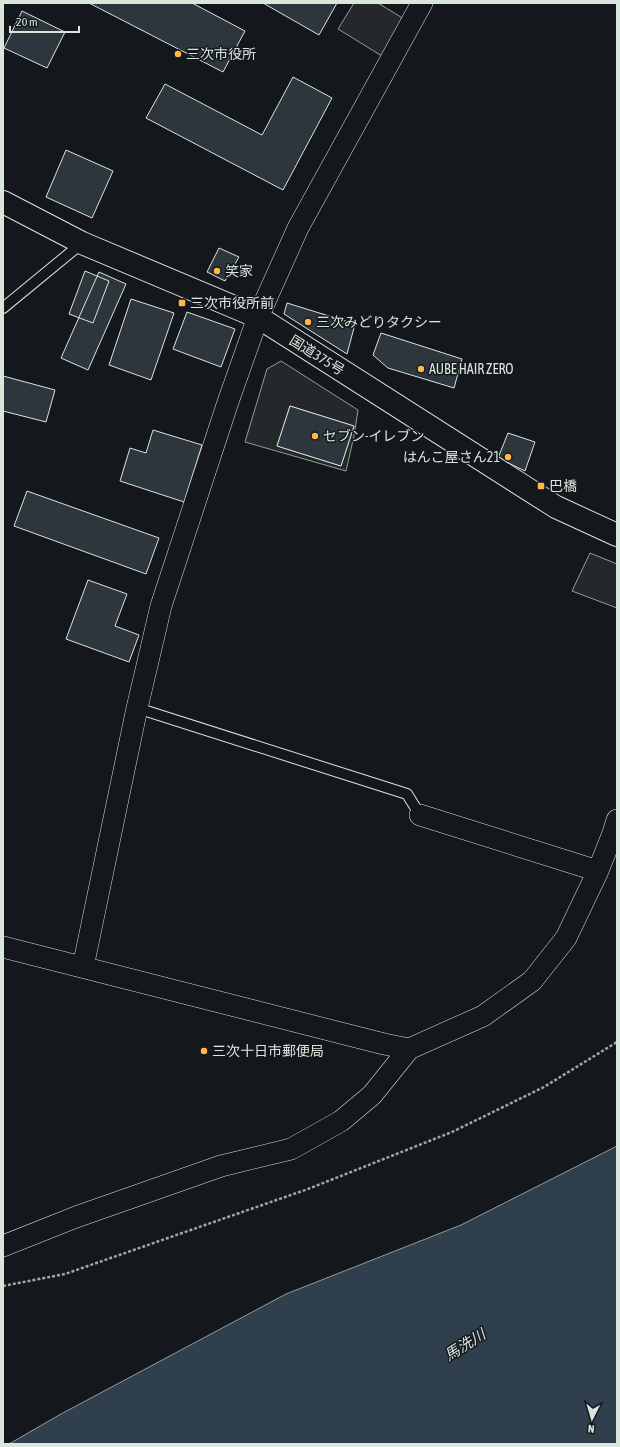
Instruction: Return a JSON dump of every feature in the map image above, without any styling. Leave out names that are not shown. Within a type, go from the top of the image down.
[{"type":"highway","name":"国道375号","points":[[3,202],[82,243],[258,317],[556,506],[617,535]]},
{"type":"street","points":[[83,967],[137,708],[161,606],[228,402],[258,317],[298,228],[422,3]]},
{"type":"street","points":[[420,815],[598,871]]},
{"type":"street","points":[[3,1246],[76,1217],[221,1166],[291,1149],[341,1121],[372,1095],[409,1049],[483,1016],[532,981],[566,938],[598,871],[614,833],[617,820]]},
{"type":"street","points":[[3,947],[384,1044],[409,1049]]},
{"type":"lane","points":[[3,308],[82,243]]},
{"type":"lane","points":[[137,708],[407,794],[420,815]]},
{"type":"path","points":[[3,1286],[65,1274],[308,1189],[452,1132],[544,1086],[617,1042]]},
{"type":"shaded area","points":[[354,3],[378,3],[417,27],[395,64],[338,29]]},
{"type":"shaded area","points":[[281,361],[358,410],[346,471],[245,442],[267,369]],"holes":[[[290,406],[354,426],[341,466],[277,446]]]},
{"type":"shaded area","points":[[590,553],[617,564],[617,608],[572,591]]},
{"type":"water","name":"馬洗川","points":[[617,1146],[617,1444],[9,1444],[61,1414],[286,1294],[461,1225]]},
{"type":"building","points":[[89,3],[192,3],[245,31],[223,72]]},
{"type":"building","points":[[263,3],[337,3],[319,35]]},
{"type":"building","points":[[22,11],[65,32],[47,68],[4,48]]},
{"type":"building","points":[[293,77],[332,98],[283,190],[146,118],[165,84],[262,135]]},
{"type":"building","points":[[66,150],[113,171],[92,218],[46,197]]},
{"type":"building","points":[[219,248],[239,257],[225,281],[207,272]]},
{"type":"building","points":[[85,271],[109,281],[93,323],[69,314]]},
{"type":"building","points":[[99,272],[126,284],[88,370],[61,358]]},
{"type":"building","points":[[131,299],[174,313],[151,380],[109,365]]},
{"type":"building","points":[[287,303],[355,324],[347,354],[284,314]]},
{"type":"building","points":[[187,312],[235,329],[221,367],[173,349]]},
{"type":"building","points":[[381,333],[462,359],[454,388],[388,368],[373,355]]},
{"type":"building","points":[[3,376],[55,390],[46,422],[3,411]]},
{"type":"building","points":[[290,406],[354,426],[341,466],[277,446]]},
{"type":"building","points":[[153,430],[202,445],[184,502],[120,481],[130,448],[146,453]]},
{"type":"building","points":[[508,433],[535,442],[525,471],[498,458]]},
{"type":"building","points":[[27,491],[159,538],[146,574],[14,526]]},
{"type":"building","points":[[88,580],[127,594],[115,626],[139,635],[129,662],[66,639]]},
{"type":"place","name":"三次市役所","points":[[178,54]]},
{"type":"place","name":"笑家","points":[[217,271]]},
{"type":"place","name":"三次市役所前","points":[[182,303]]},
{"type":"place","name":"三次みどりタクシー","points":[[308,322]]},
{"type":"place","name":"AUBE HAIR ZERO","points":[[421,369]]},
{"type":"place","name":"セブン-イレブン","points":[[315,436]]},
{"type":"place","name":"はんこ屋さん21","points":[[508,457]]},
{"type":"place","name":"巴橋","points":[[541,486]]},
{"type":"place","name":"三次十日市郵便局","points":[[204,1051]]}]
